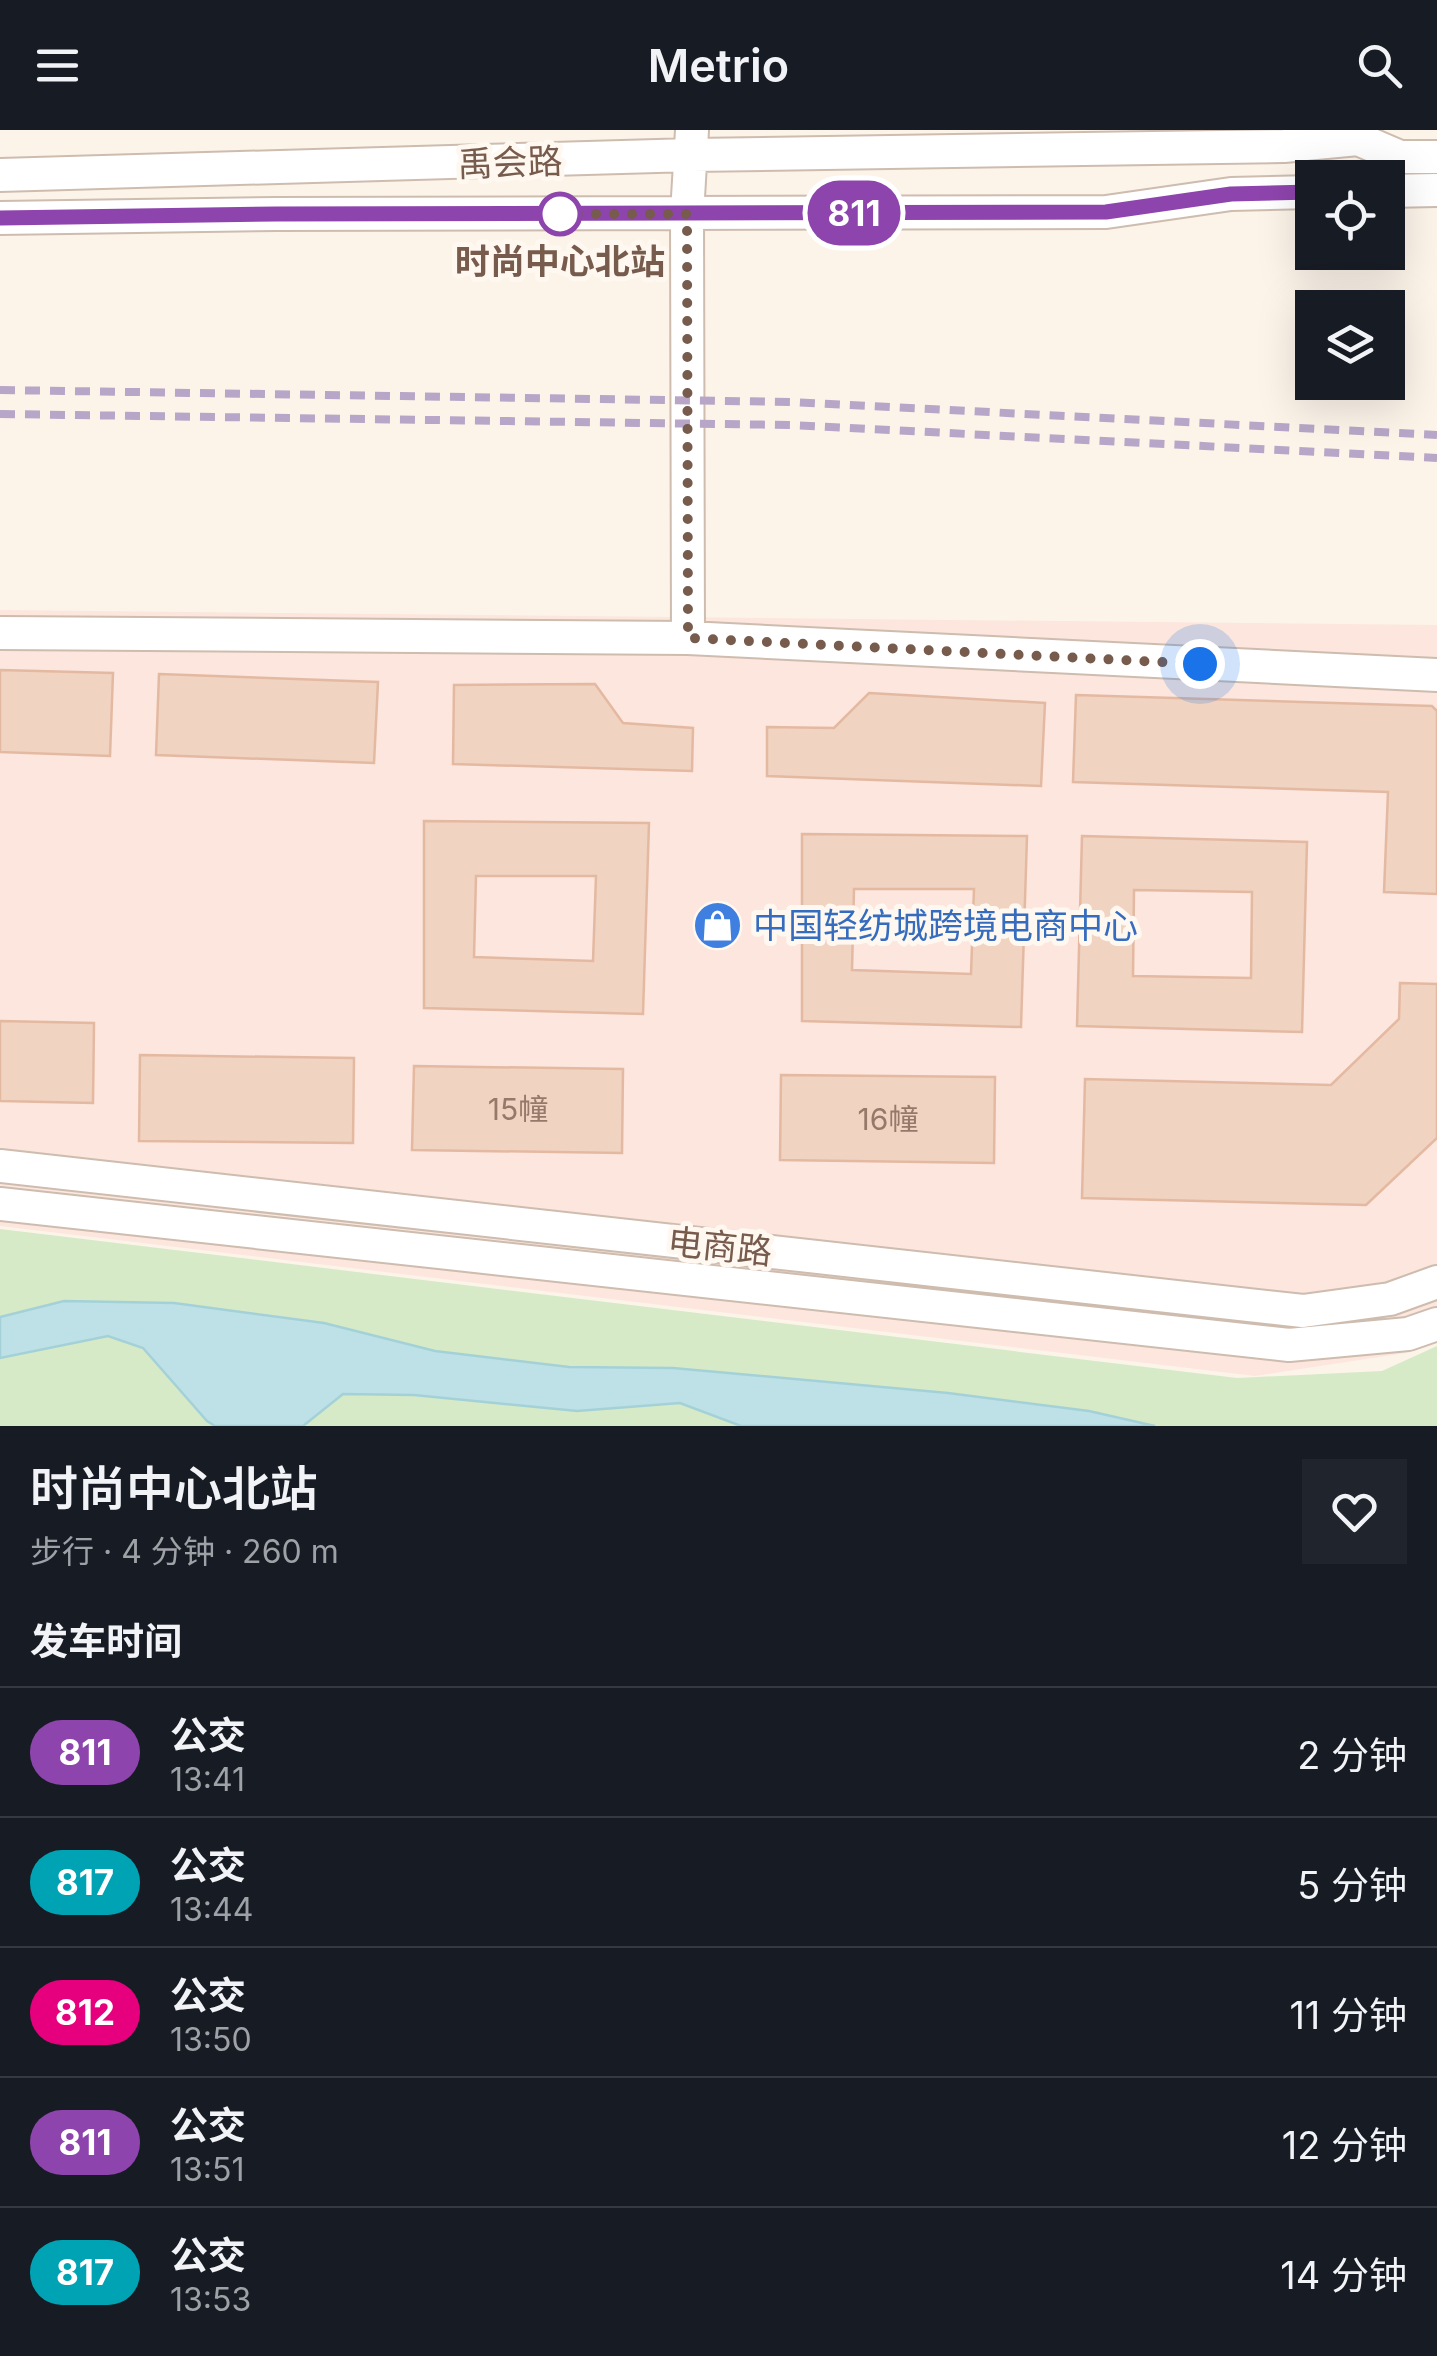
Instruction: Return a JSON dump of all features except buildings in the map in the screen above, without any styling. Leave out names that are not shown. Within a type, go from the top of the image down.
[{"type":"street","name":"禹会路","points":[[0,175],[692,143],[1358,139],[1400,156],[1437,156]]},
{"type":"street","points":[[688,638],[687,214],[692,143]]},
{"type":"street","points":[[1405,191],[1437,190]]},
{"type":"street","name":"禹会路","points":[[0,218],[1106,212],[1231,194],[1295,192]]},
{"type":"street","points":[[0,633],[688,638],[1437,675]]},
{"type":"street","name":"电商路","points":[[0,1166],[1303,1310],[1390,1299],[1437,1282]]},
{"type":"street","name":"电商路","points":[[0,1204],[1289,1346],[1408,1334],[1437,1324]]},
{"type":"shaded area","name":"中国轻纺城跨境电商中心","points":[[0,610],[1437,625],[1437,1338],[1405,1353],[1255,1376],[0,1226]]},
{"type":"green space","points":[[0,1229],[1237,1378],[1382,1371],[1437,1346],[1437,1426],[0,1426]]},
{"type":"water","points":[[64,1301],[174,1303],[324,1323],[435,1351],[569,1367],[673,1368],[948,1393],[1089,1411],[1155,1426],[741,1426],[680,1403],[577,1411],[414,1395],[343,1394],[303,1426],[215,1426],[143,1348],[108,1336],[0,1358],[0,1317]]},
{"type":"railway","points":[[0,390],[792,402],[1437,435]]},
{"type":"railway","points":[[0,414],[791,425],[1437,458]]},
{"type":"bus line","name":"811","points":[[0,218],[1106,212],[1231,194],[1295,192]]},
{"type":"place","name":"时尚中心北站","points":[[560,214]]},
{"type":"place","name":"中国轻纺城跨境电商中心","points":[[718,925]]},
{"type":"route","points":[[560,214],[687,214],[688,638],[1200,664]]}]
